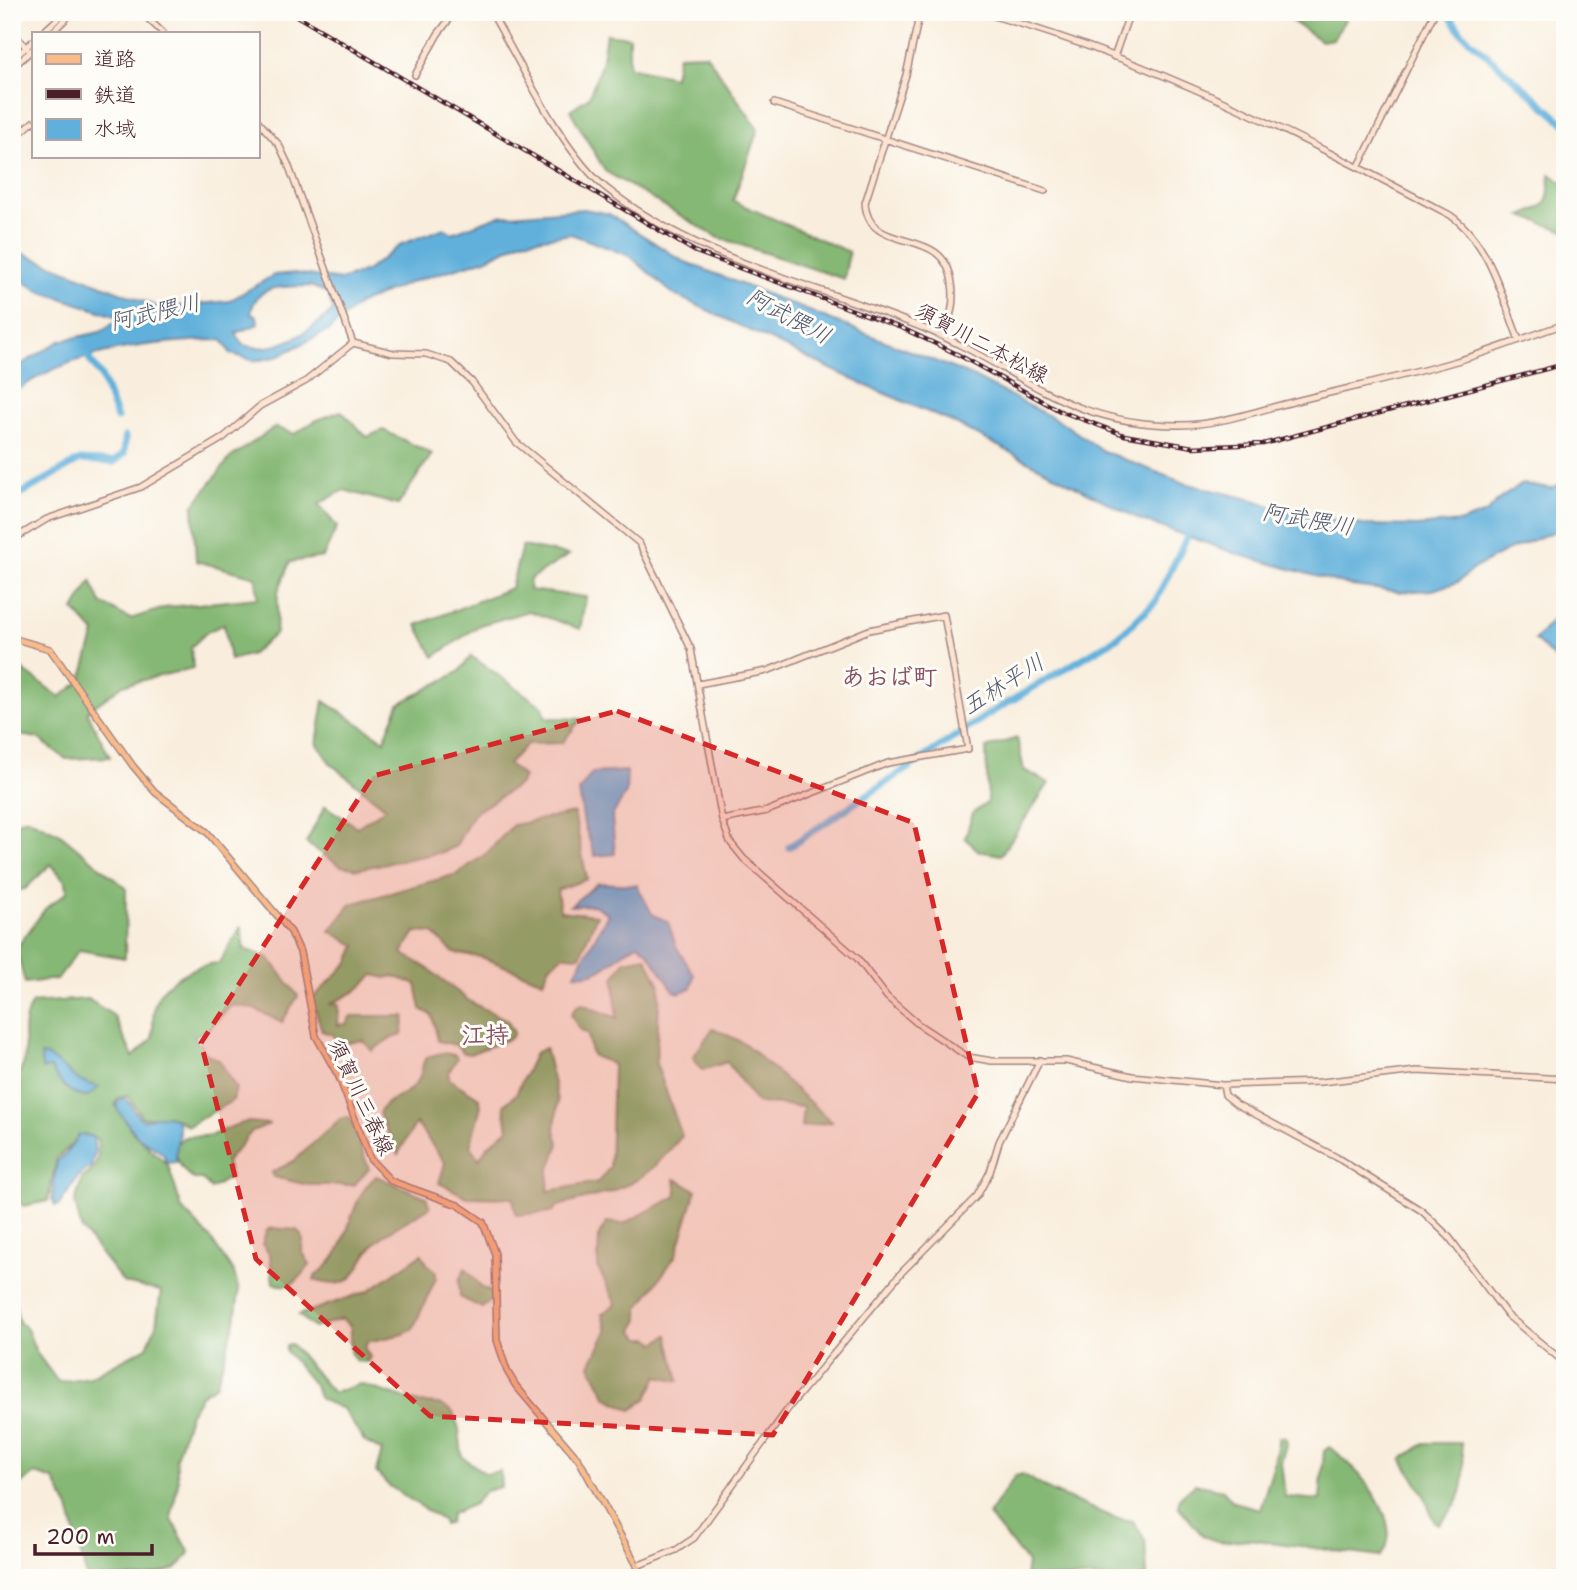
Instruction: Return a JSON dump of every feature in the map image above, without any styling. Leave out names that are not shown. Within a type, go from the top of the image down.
[{"type":"main road","name":"須賀川三春線","points":[[12,638],[50,649],[133,766],[155,792],[207,832],[291,932],[300,952],[316,1035],[339,1077],[370,1159],[391,1181],[458,1205],[483,1222],[495,1254],[496,1334],[507,1371],[516,1386],[579,1460],[643,1578]]},
{"type":"street","points":[[52,32],[65,12]]},
{"type":"street","points":[[43,32],[73,12]]},
{"type":"street","points":[[141,12],[162,32]]},
{"type":"street","points":[[415,75],[438,34],[455,12]]},
{"type":"street","name":"須賀川二本松線","points":[[491,12],[572,149],[605,187],[647,215],[710,249],[872,307],[943,336],[1055,399],[1084,412],[1131,424],[1182,425],[1236,416],[1455,362],[1565,324]]},
{"type":"street","points":[[920,12],[906,75],[865,203],[866,214],[881,232],[934,251],[947,263],[953,306],[943,336]]},
{"type":"street","points":[[979,12],[1114,57],[1217,99],[1359,166],[1450,215],[1471,233],[1481,247],[1519,340]]},
{"type":"street","points":[[1114,57],[1130,12]]},
{"type":"street","points":[[1359,166],[1434,12]]},
{"type":"street","points":[[12,32],[30,48]]},
{"type":"street","points":[[12,60],[30,48]]},
{"type":"street","points":[[12,68],[30,48]]},
{"type":"street","points":[[774,103],[1045,191]]},
{"type":"street","points":[[12,140],[32,123]]},
{"type":"street","points":[[259,123],[284,155],[353,343]]},
{"type":"street","points":[[12,540],[47,519],[141,487],[223,438],[260,406],[306,382],[353,343]]},
{"type":"street","points":[[353,343],[393,352],[426,354],[452,362],[472,382],[516,442],[634,536],[648,559],[662,595],[686,633],[698,684],[722,820],[730,842],[744,859],[857,958],[887,998],[911,1019],[968,1057],[992,1061],[1074,1062],[1132,1076],[1223,1085],[1321,1082],[1417,1071],[1565,1079]]},
{"type":"street","points":[[698,684],[767,671],[869,630],[944,615],[962,703],[968,749],[888,763],[767,811],[722,820]]},
{"type":"street","points":[[637,1566],[684,1546],[694,1538],[773,1426],[902,1272],[966,1210],[986,1180],[999,1142],[1040,1060]]},
{"type":"street","points":[[1223,1085],[1224,1095],[1236,1104],[1336,1157],[1432,1219],[1507,1315],[1565,1363]]},
{"type":"highlighted area","points":[[617,711],[914,823],[978,1093],[773,1435],[430,1416],[256,1259],[201,1043],[373,776]]},
{"type":"green space","points":[[1295,12],[1353,12],[1348,15],[1333,39],[1321,41],[1292,21]]},
{"type":"green space","points":[[606,34],[629,37],[629,67],[674,77],[678,55],[706,54],[758,129],[733,201],[849,252],[844,279],[717,237],[605,171],[570,110],[589,97],[601,65]]},
{"type":"green space","points":[[1550,174],[1565,184],[1565,231],[1522,216],[1546,202]]},
{"type":"green space","points":[[341,411],[367,437],[383,430],[432,454],[398,505],[344,490],[319,504],[337,527],[323,557],[290,562],[278,592],[276,633],[252,654],[230,660],[224,624],[207,632],[191,647],[193,668],[123,685],[87,712],[110,757],[66,759],[38,738],[12,734],[12,662],[60,697],[81,681],[95,633],[74,610],[91,581],[101,603],[130,619],[168,607],[258,598],[256,577],[196,561],[193,506],[230,458],[275,427],[295,434],[315,421]]},
{"type":"green space","points":[[522,546],[569,555],[530,579],[529,590],[586,597],[580,629],[529,611],[480,625],[434,657],[417,625],[511,588]]},
{"type":"green space","points":[[471,656],[543,707],[546,718],[581,719],[562,743],[527,744],[508,764],[524,777],[520,784],[473,814],[456,846],[443,852],[358,869],[341,866],[306,843],[325,806],[357,827],[386,808],[331,764],[317,743],[324,701],[384,740],[399,704],[459,672]]},
{"type":"green space","points":[[1017,738],[1024,770],[1049,783],[1001,855],[979,851],[965,838],[973,813],[988,802],[986,748]]},
{"type":"green space","points":[[574,813],[587,879],[557,890],[560,911],[597,915],[580,956],[563,955],[550,966],[543,981],[481,957],[454,953],[433,933],[415,932],[402,953],[427,968],[472,1003],[507,1020],[514,1033],[511,1038],[470,1054],[464,1053],[456,1045],[438,1041],[432,1015],[421,1009],[416,984],[393,976],[386,978],[374,975],[356,991],[331,1004],[339,1005],[338,1025],[346,1024],[351,1016],[405,1016],[402,1035],[389,1039],[372,1051],[363,1040],[338,1045],[333,1035],[322,1031],[312,999],[349,962],[356,946],[330,931],[351,904],[457,874],[487,853],[513,825]]},
{"type":"green space","points":[[27,818],[59,833],[126,888],[125,958],[79,950],[57,979],[25,983],[16,949],[45,909],[67,892],[66,882],[51,864],[25,889],[12,891],[12,823]]},
{"type":"green space","points":[[241,927],[244,949],[269,958],[298,996],[282,1022],[252,1008],[232,1005],[209,1028],[194,1036],[205,1053],[219,1060],[236,1088],[233,1100],[188,1126],[170,1117],[142,1117],[128,1096],[118,1098],[115,1105],[134,1134],[168,1165],[182,1209],[210,1238],[234,1273],[239,1291],[235,1321],[216,1385],[202,1394],[189,1415],[176,1458],[178,1483],[171,1518],[190,1553],[176,1569],[145,1578],[87,1578],[69,1509],[54,1480],[35,1474],[12,1490],[12,1292],[19,1322],[27,1329],[36,1352],[58,1382],[90,1377],[147,1347],[156,1325],[161,1291],[124,1283],[82,1230],[75,1203],[82,1178],[91,1171],[96,1162],[97,1139],[86,1134],[57,1157],[48,1201],[24,1206],[17,1202],[19,1191],[12,1165],[12,1080],[23,1064],[27,1015],[32,1003],[88,999],[114,1016],[133,1057],[152,1039],[155,1005],[160,993],[183,974],[219,963]]},
{"type":"green space","points":[[646,957],[660,985],[656,1063],[682,1136],[655,1166],[637,1180],[611,1192],[558,1206],[552,1212],[516,1215],[513,1198],[467,1197],[439,1183],[445,1163],[416,1123],[398,1154],[379,1114],[385,1105],[416,1083],[426,1057],[442,1053],[455,1055],[457,1058],[449,1072],[449,1079],[479,1098],[481,1106],[470,1146],[479,1159],[487,1147],[508,1129],[504,1105],[516,1094],[535,1053],[545,1048],[558,1100],[555,1130],[559,1144],[549,1171],[548,1191],[598,1182],[610,1167],[613,1065],[592,1055],[588,1034],[579,1029],[571,1014],[582,1004],[617,1018],[614,978],[625,961]]},
{"type":"green space","points":[[713,1028],[744,1043],[832,1122],[801,1127],[803,1107],[757,1103],[727,1062],[702,1070],[693,1057]]},
{"type":"green space","points":[[347,1117],[351,1120],[369,1169],[354,1185],[308,1185],[273,1177],[272,1172],[294,1161],[340,1119]]},
{"type":"green space","points":[[248,1122],[270,1124],[252,1131],[226,1162],[230,1177],[211,1189],[202,1179],[190,1176],[181,1166],[176,1148],[183,1138],[208,1136]]},
{"type":"green space","points":[[376,1176],[426,1197],[430,1207],[375,1243],[347,1281],[328,1283],[314,1280],[337,1253],[358,1201]]},
{"type":"green space","points":[[675,1179],[696,1190],[676,1255],[639,1308],[639,1320],[633,1330],[640,1338],[650,1338],[656,1343],[668,1335],[679,1381],[658,1376],[647,1398],[632,1410],[607,1398],[590,1365],[607,1331],[602,1314],[616,1304],[598,1268],[599,1235],[607,1222],[623,1224],[677,1196]]},
{"type":"green space","points":[[267,1230],[297,1230],[303,1238],[302,1251],[310,1265],[290,1284],[273,1283],[270,1255],[262,1244]]},
{"type":"green space","points":[[422,1254],[427,1264],[436,1271],[436,1278],[413,1329],[404,1334],[367,1342],[365,1349],[370,1357],[367,1362],[356,1361],[350,1352],[351,1327],[342,1319],[314,1328],[299,1315],[368,1291]]},
{"type":"green space","points":[[465,1268],[481,1287],[491,1292],[492,1299],[482,1308],[460,1297],[459,1280]]},
{"type":"green space","points":[[291,1344],[333,1393],[360,1384],[419,1403],[439,1404],[453,1412],[459,1429],[462,1457],[486,1474],[500,1471],[501,1487],[485,1491],[474,1504],[451,1514],[450,1523],[444,1525],[443,1521],[388,1485],[376,1472],[382,1451],[365,1442],[343,1409],[320,1399],[314,1385],[286,1351],[286,1345]]},
{"type":"green space","points":[[1279,1437],[1284,1437],[1287,1441],[1281,1462],[1285,1497],[1320,1500],[1324,1451],[1329,1447],[1365,1481],[1384,1514],[1388,1530],[1387,1545],[1379,1557],[1249,1539],[1221,1542],[1203,1536],[1178,1506],[1180,1497],[1195,1484],[1223,1490],[1233,1502],[1260,1509],[1273,1468]]},
{"type":"green space","points":[[1425,1443],[1461,1443],[1464,1467],[1462,1488],[1454,1506],[1438,1524],[1402,1459]]},
{"type":"green space","points":[[1022,1474],[1053,1492],[1114,1518],[1133,1521],[1145,1540],[1147,1578],[1025,1578],[1027,1562],[988,1515],[1015,1476]]},
{"type":"water","name":"阿武隈川","points":[[584,209],[609,214],[683,261],[970,375],[1063,423],[1103,451],[1184,483],[1257,501],[1284,511],[1362,525],[1416,526],[1462,522],[1486,513],[1501,498],[1522,484],[1551,488],[1565,482],[1565,527],[1504,552],[1473,569],[1458,582],[1433,590],[1400,592],[1351,586],[1240,555],[1141,520],[954,423],[867,386],[673,294],[630,256],[571,234],[522,241],[486,259],[411,282],[359,304],[328,331],[276,357],[255,361],[231,354],[222,340],[140,346],[85,358],[59,367],[12,394],[12,370],[60,341],[100,332],[121,318],[40,291],[12,275],[12,249],[160,308],[229,301],[274,275],[295,273],[341,280],[366,271],[402,244],[444,228],[452,233],[498,216]],"holes":[[[310,286],[328,293],[333,311],[291,340],[268,347],[255,347],[243,345],[236,333],[258,324],[257,316],[251,314],[254,304],[265,291]]]},
{"type":"water","points":[[1565,614],[1565,668],[1535,640],[1552,620]]},
{"type":"water","points":[[627,771],[626,793],[612,816],[615,854],[595,856],[584,825],[579,791],[592,773]]},
{"type":"water","points":[[598,883],[637,885],[652,914],[668,922],[676,946],[694,975],[691,988],[679,993],[674,991],[648,952],[638,944],[602,969],[575,974],[608,914],[594,905],[570,906]]},
{"type":"water","points":[[41,1055],[49,1057],[80,1081],[99,1087],[87,1097],[70,1091],[51,1068],[42,1069]]},
{"type":"water","points":[[123,1097],[143,1120],[160,1116],[176,1120],[179,1125],[177,1162],[167,1163],[163,1154],[137,1136],[117,1109],[117,1103]]},
{"type":"water","points":[[79,1134],[93,1137],[95,1151],[91,1167],[80,1174],[59,1205],[55,1206],[52,1198],[57,1161],[66,1154]]},
{"type":"waterway","points":[[1447,12],[1462,33],[1565,124]]},
{"type":"waterway","points":[[83,350],[101,376],[117,418]]},
{"type":"waterway","points":[[12,499],[80,460],[114,462],[124,454],[125,437]]},
{"type":"waterway","name":"五林平川","points":[[789,847],[992,712],[1117,638],[1155,602],[1190,531]]},
{"type":"railway","points":[[290,12],[696,252],[904,329],[957,354],[1060,411],[1124,435],[1193,447],[1263,444],[1565,364]]},
{"type":"district","name":"あおば町","points":[[889,677]]},
{"type":"district","name":"江持","points":[[485,1035]]}]
